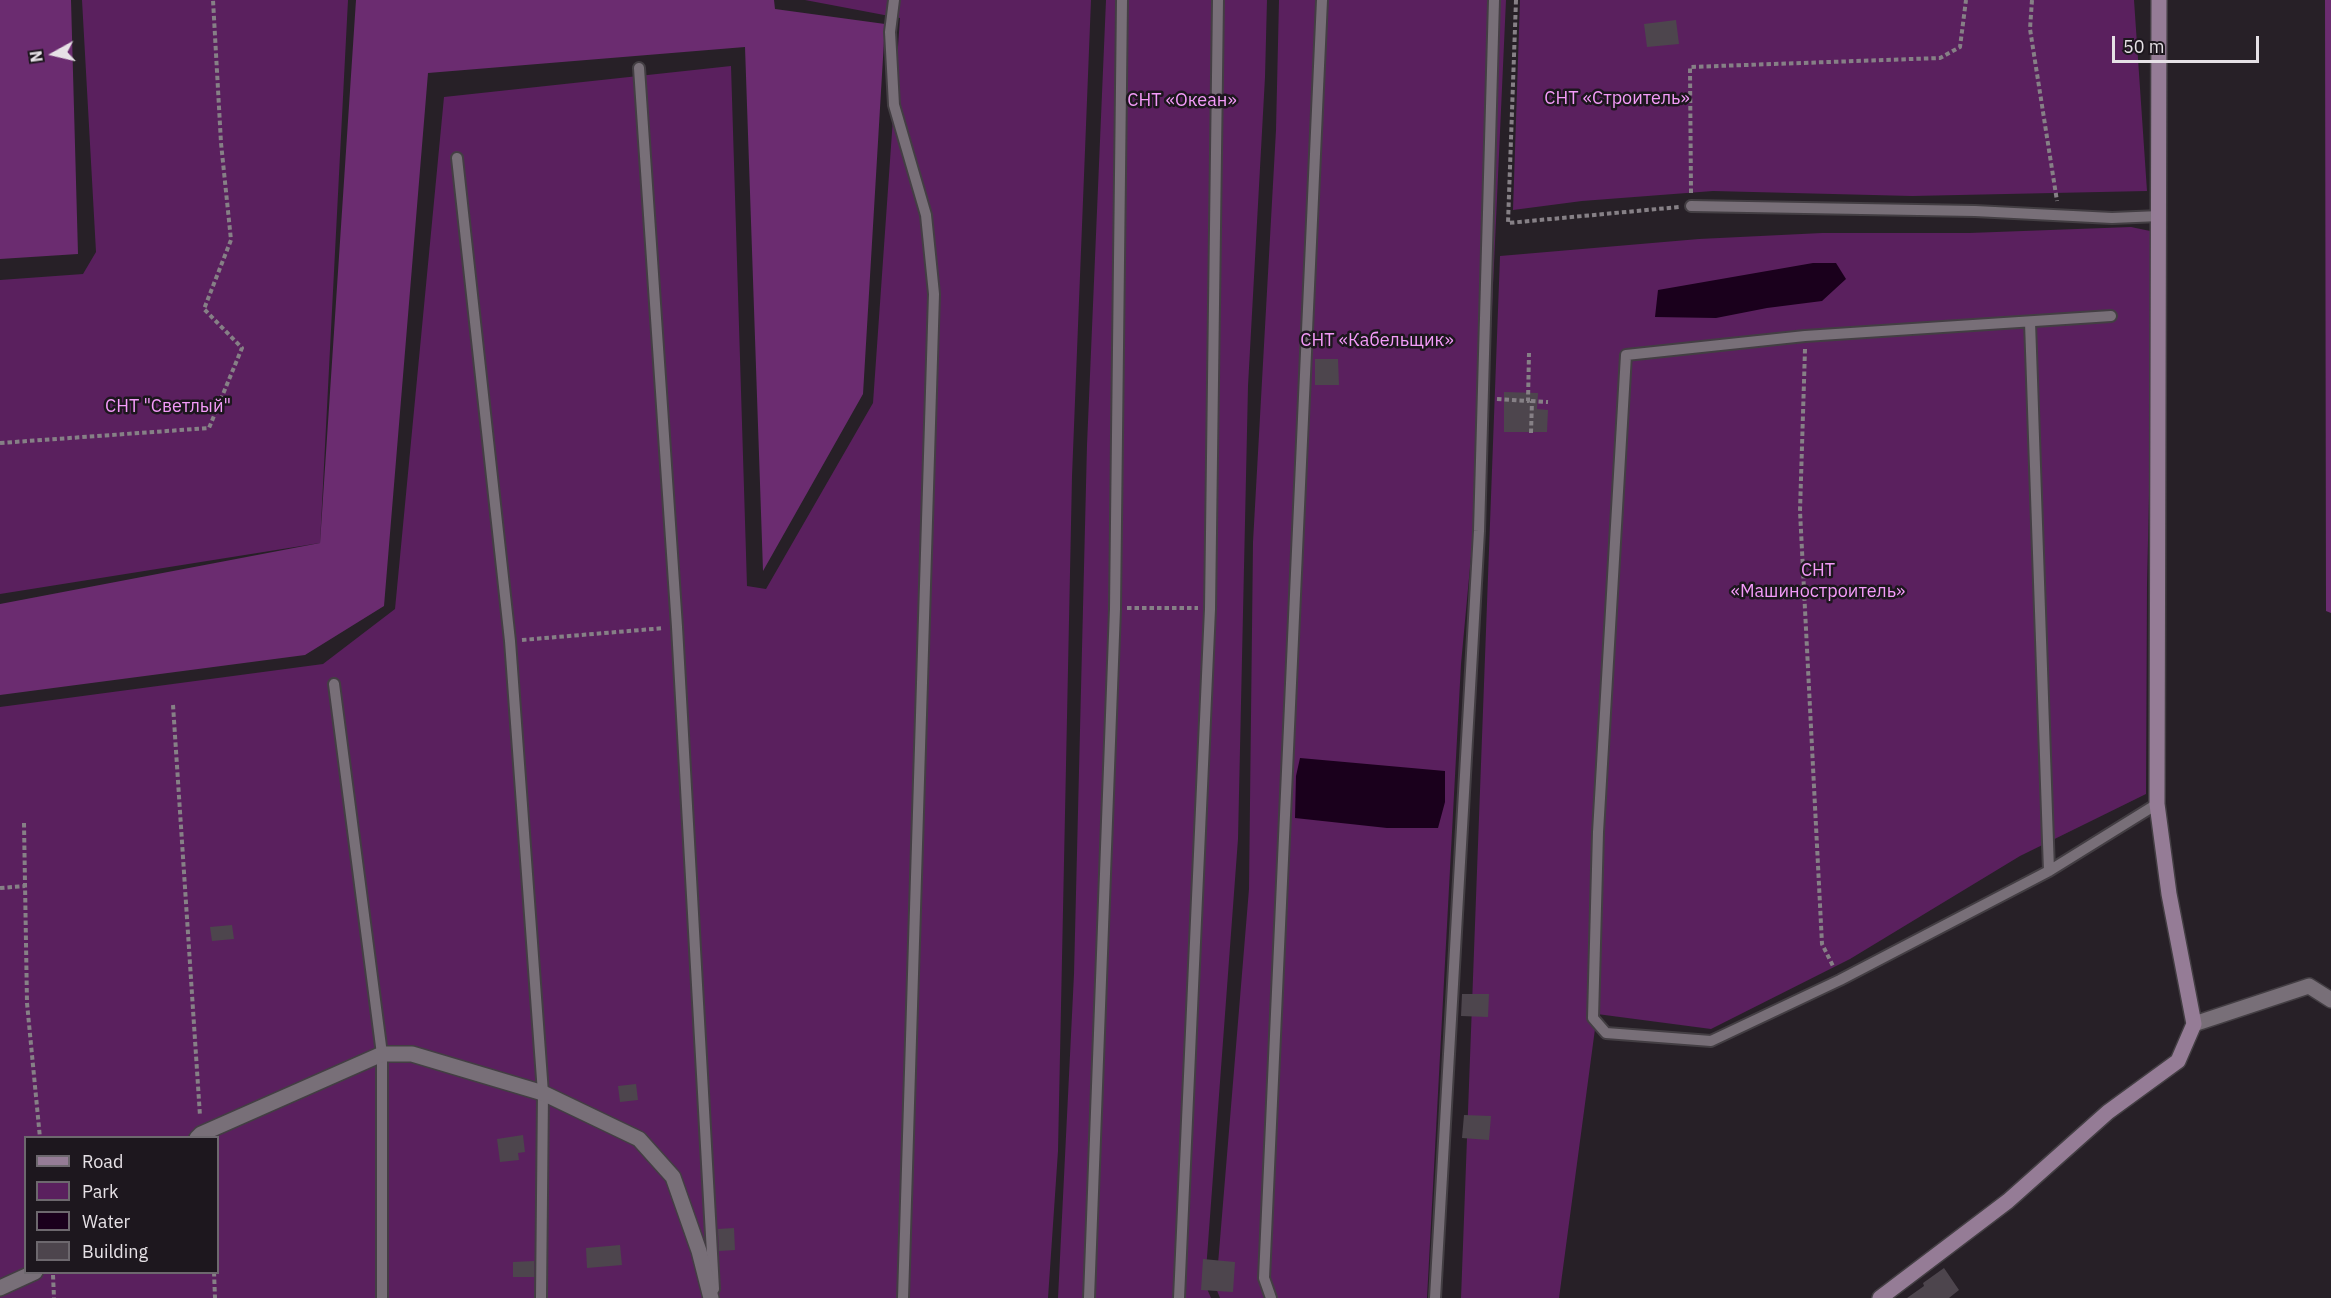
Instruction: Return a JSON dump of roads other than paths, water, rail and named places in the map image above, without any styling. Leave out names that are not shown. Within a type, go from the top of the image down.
[{"type":"street","points":[[1880,1298],[2008,1201],[2108,1112],[2178,1061],[2193,1024],[2169,894],[2157,804],[2159,0]]},
{"type":"street","points":[[2193,1024],[2309,986],[2331,1000]]},
{"type":"street","points":[[199,1136],[382,1054],[412,1054],[543,1093],[639,1139],[673,1177],[713,1298]]},
{"type":"street","points":[[0,1288],[31,1274]]},
{"type":"lane","points":[[894,0],[890,32],[894,105],[926,215],[934,294],[903,1298]]},
{"type":"lane","points":[[1089,1298],[1115,609],[1122,0]]},
{"type":"lane","points":[[1179,1298],[1210,609],[1218,0]]},
{"type":"lane","points":[[1271,1298],[1264,1278],[1322,0]]},
{"type":"lane","points":[[1435,1298],[1479,531],[1494,0]]},
{"type":"lane","points":[[639,68],[677,627],[713,1298]]},
{"type":"lane","points":[[457,158],[510,641],[543,1093],[541,1298]]},
{"type":"lane","points":[[1691,206],[2059,213],[2112,218],[2160,216]]},
{"type":"lane","points":[[2110,316],[1805,336],[1626,355],[1598,832],[1593,1018],[1606,1033],[1711,1041],[1840,980],[2049,871],[2157,804]]},
{"type":"lane","points":[[2030,322],[2049,871]]},
{"type":"lane","points":[[334,684],[382,1054],[382,1298]]},
{"type":"water","points":[[1813,263],[1836,263],[1846,279],[1822,301],[1716,318],[1655,317],[1658,290]]},
{"type":"water","points":[[1300,758],[1445,771],[1445,802],[1438,828],[1387,828],[1295,818],[1296,776]]},
{"type":"park label","name":"СНТ «Строитель»","points":[[1617,99]]},
{"type":"park label","name":"СНТ «Океан»","points":[[1182,101]]},
{"type":"park label","name":"СНТ «Кабельщик»","points":[[1377,341]]},
{"type":"park label","name":"СНТ \"Светлый\"","points":[[168,407]]},
{"type":"park label","name":"СНТ «Машиностроитель»","points":[[1818,581]]}]
